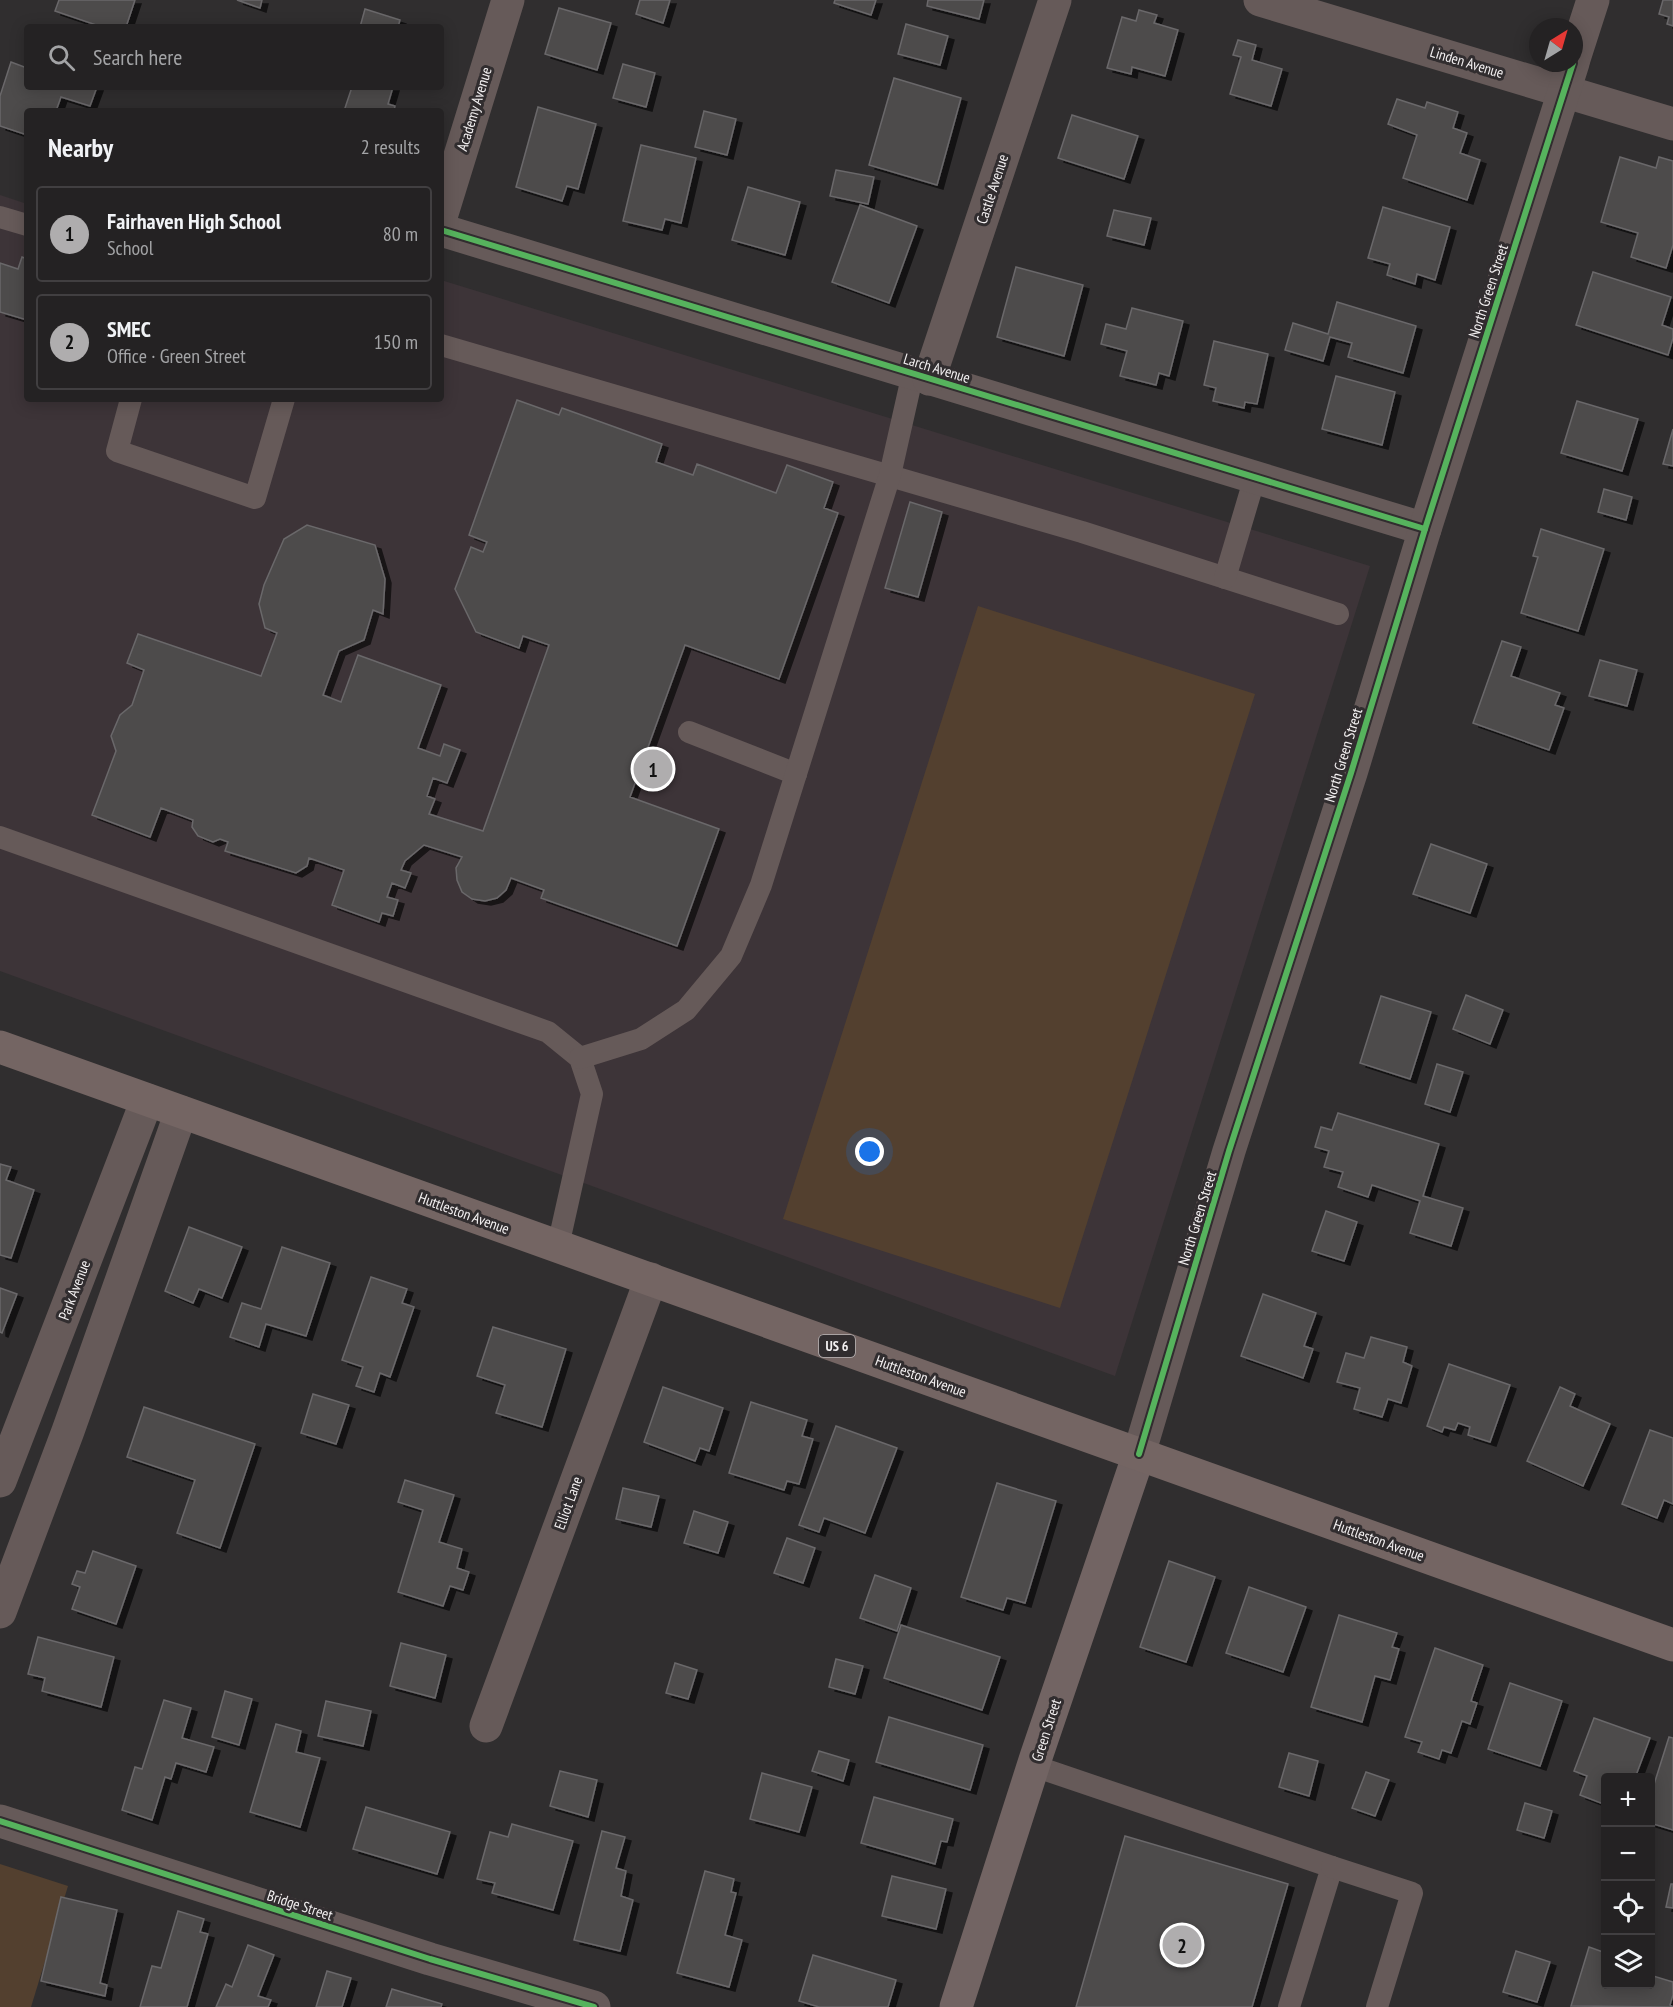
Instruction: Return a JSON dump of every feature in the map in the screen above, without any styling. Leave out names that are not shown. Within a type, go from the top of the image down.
[{"type":"highway","name":"Huttleston Avenue","points":[[0,1047],[1673,1645]]},
{"type":"main road","name":"Green Street","points":[[956,2007],[1139,1454]]},
{"type":"street","name":"Academy Avenue","points":[[444,208],[508,0]]},
{"type":"street","name":"Castle Avenue","points":[[921,376],[1055,0]]},
{"type":"street","name":"Linden Avenue","points":[[1260,0],[1529,62]]},
{"type":"street","name":"North Green Street","points":[[1583,31],[1593,0]]},
{"type":"street","name":"North Green Street","points":[[1139,1454],[1229,1151],[1351,773],[1425,529],[1570,72]]},
{"type":"street","name":"Linden Avenue","points":[[1572,72],[1673,124]]},
{"type":"street","name":"Larch Avenue","points":[[444,231],[1425,529]]},
{"type":"street","name":"Park Avenue","points":[[0,1481],[147,1100]]},
{"type":"street","points":[[0,1612],[68,1431],[181,1112]]},
{"type":"street","name":"Elliot Lane","points":[[486,1726],[651,1279]]},
{"type":"street","name":"Bridge Street","points":[[0,1821],[430,1959],[594,2007]]},
{"type":"lane","points":[[0,217],[24,224]]},
{"type":"lane","points":[[444,346],[1082,532],[1338,614]]},
{"type":"lane","points":[[580,1058],[641,1039],[686,1010],[731,956],[761,885],[921,376]]},
{"type":"lane","points":[[130,402],[117,451],[255,498],[283,402]]},
{"type":"lane","points":[[1225,578],[1255,477]]},
{"type":"lane","points":[[688,732],[796,774]]},
{"type":"lane","points":[[0,837],[548,1032],[580,1058],[592,1094],[558,1246]]},
{"type":"lane","points":[[1034,1766],[1412,1893],[1377,2007]]},
{"type":"lane","points":[[1289,2007],[1332,1867]]},
{"type":"shaded area","points":[[0,195],[24,203],[24,402],[444,402],[444,281],[1370,566],[1115,1376],[0,971]]},
{"type":"shaded area","points":[[978,606],[1255,694],[1060,1308],[783,1219]]},
{"type":"shaded area","points":[[0,1864],[68,1886],[31,2007],[0,2007]]},
{"type":"building","points":[[59,0],[135,0],[127,24],[93,24],[55,11]]},
{"type":"building","points":[[237,0],[262,0],[260,8]]},
{"type":"building","points":[[640,0],[670,0],[663,23],[636,14]]},
{"type":"building","points":[[835,0],[876,0],[871,15],[834,3]]},
{"type":"building","points":[[928,0],[984,0],[979,19],[927,6]]},
{"type":"building","points":[[1663,0],[1673,0],[1673,26],[1667,24],[1669,17],[1659,14]]},
{"type":"building","points":[[559,8],[611,23],[597,70],[545,54]]},
{"type":"building","points":[[365,9],[400,20],[399,24],[361,24]]},
{"type":"building","points":[[1139,10],[1157,15],[1154,23],[1178,30],[1165,76],[1132,67],[1131,74],[1107,68],[1122,17],[1136,21]]},
{"type":"building","points":[[906,24],[948,36],[940,65],[898,54]]},
{"type":"building","points":[[1238,40],[1256,45],[1252,60],[1282,69],[1271,106],[1230,94],[1241,57],[1233,55]]},
{"type":"building","points":[[11,62],[24,67],[24,90],[96,90],[90,106],[61,97],[57,108],[24,108],[24,134],[0,126],[0,96]]},
{"type":"building","points":[[623,64],[655,73],[646,107],[613,98]]},
{"type":"building","points":[[894,78],[961,98],[937,185],[869,165]]},
{"type":"building","points":[[351,90],[392,90],[388,104],[395,106],[395,108],[345,108]]},
{"type":"building","points":[[1397,99],[1425,108],[1427,102],[1458,112],[1453,128],[1467,133],[1460,153],[1480,160],[1467,200],[1403,178],[1417,135],[1388,124]]},
{"type":"building","points":[[538,107],[596,124],[578,189],[567,186],[562,201],[516,187]]},
{"type":"building","points":[[704,111],[736,119],[727,155],[695,147]]},
{"type":"building","points":[[1072,115],[1138,136],[1124,179],[1058,158]]},
{"type":"building","points":[[641,145],[696,158],[681,223],[665,219],[662,230],[623,221]]},
{"type":"building","points":[[1620,157],[1656,168],[1659,157],[1673,161],[1673,245],[1666,268],[1631,257],[1638,233],[1601,222]]},
{"type":"building","points":[[836,170],[874,177],[868,204],[830,196]]},
{"type":"building","points":[[748,187],[800,202],[785,255],[732,240]]},
{"type":"building","points":[[860,205],[917,226],[889,303],[832,282]]},
{"type":"building","points":[[1383,207],[1450,227],[1435,280],[1417,274],[1415,284],[1387,275],[1390,264],[1368,258]]},
{"type":"building","points":[[1114,210],[1151,218],[1144,245],[1107,236]]},
{"type":"building","points":[[22,257],[24,258],[24,319],[0,312],[0,263],[18,269]]},
{"type":"building","points":[[1016,267],[1083,285],[1064,356],[997,337]]},
{"type":"building","points":[[1593,272],[1671,297],[1662,325],[1673,329],[1668,355],[1576,325]]},
{"type":"building","points":[[1337,302],[1416,326],[1403,373],[1348,357],[1352,343],[1330,337],[1323,361],[1285,350],[1293,323],[1328,334]]},
{"type":"building","points":[[1132,308],[1183,321],[1169,376],[1159,373],[1156,385],[1120,376],[1127,351],[1101,344],[1106,324],[1126,329]]},
{"type":"building","points":[[1214,341],[1268,354],[1257,404],[1245,402],[1244,408],[1213,401],[1216,388],[1204,385]]},
{"type":"building","points":[[1336,376],[1395,392],[1382,445],[1322,429]]},
{"type":"building","points":[[517,400],[559,415],[562,408],[662,444],[656,462],[693,475],[697,464],[776,493],[787,465],[833,482],[824,508],[838,513],[779,679],[685,645],[630,797],[719,829],[677,946],[541,898],[544,890],[511,878],[506,890],[497,898],[485,901],[472,899],[462,892],[457,880],[456,868],[462,857],[424,845],[405,861],[401,870],[411,873],[405,888],[392,883],[387,897],[398,900],[393,916],[382,913],[379,922],[332,905],[344,870],[309,858],[307,866],[296,873],[225,851],[228,842],[220,839],[213,842],[198,836],[192,827],[193,820],[161,808],[150,837],[92,815],[116,751],[111,736],[120,715],[132,705],[144,670],[127,663],[138,634],[261,676],[277,633],[265,628],[259,604],[264,585],[284,539],[307,525],[375,545],[385,579],[383,614],[373,610],[364,640],[339,651],[323,695],[341,702],[358,655],[441,685],[418,748],[440,756],[444,744],[460,750],[447,783],[433,778],[427,796],[435,799],[429,814],[483,831],[549,645],[523,636],[519,648],[476,632],[455,589],[471,547],[483,552],[487,542],[469,535]]},
{"type":"building","points":[[1577,401],[1638,419],[1622,471],[1561,453]]},
{"type":"building","points":[[1673,429],[1673,466],[1663,464]]},
{"type":"building","points":[[1604,489],[1632,497],[1626,520],[1598,512]]},
{"type":"building","points":[[910,502],[942,512],[918,597],[885,588]]},
{"type":"building","points":[[1541,529],[1604,549],[1578,631],[1521,613],[1538,557],[1533,556]]},
{"type":"building","points":[[1502,641],[1521,647],[1511,676],[1560,693],[1555,705],[1564,708],[1549,750],[1473,723]]},
{"type":"building","points":[[1600,660],[1637,670],[1627,706],[1589,696]]},
{"type":"building","points":[[1431,844],[1487,864],[1470,913],[1413,894]]},
{"type":"building","points":[[1466,995],[1503,1010],[1490,1044],[1453,1029]]},
{"type":"building","points":[[1381,996],[1431,1012],[1410,1079],[1360,1063]]},
{"type":"building","points":[[1437,1064],[1463,1072],[1450,1112],[1425,1104]]},
{"type":"building","points":[[1338,1113],[1439,1144],[1423,1196],[1463,1208],[1451,1246],[1410,1233],[1420,1201],[1372,1185],[1368,1197],[1338,1187],[1343,1172],[1324,1167],[1329,1151],[1315,1147],[1321,1127],[1332,1130]]},
{"type":"building","points":[[0,1164],[11,1167],[6,1180],[34,1190],[11,1258],[0,1255]]},
{"type":"building","points":[[1326,1211],[1357,1222],[1344,1261],[1312,1251]]},
{"type":"building","points":[[189,1227],[242,1247],[222,1298],[199,1289],[193,1303],[165,1291]]},
{"type":"building","points":[[282,1247],[330,1263],[306,1336],[266,1324],[259,1347],[230,1337],[242,1303],[261,1309]]},
{"type":"building","points":[[371,1277],[407,1289],[402,1303],[414,1307],[390,1377],[380,1373],[374,1392],[356,1386],[363,1367],[342,1360]]},
{"type":"building","points":[[0,1288],[17,1294],[2,1333],[0,1332]]},
{"type":"building","points":[[1263,1294],[1316,1313],[1304,1346],[1313,1349],[1303,1378],[1241,1356]]},
{"type":"building","points":[[493,1327],[566,1349],[542,1427],[496,1413],[505,1385],[477,1376]]},
{"type":"building","points":[[1371,1337],[1407,1347],[1403,1362],[1412,1366],[1401,1403],[1388,1399],[1382,1417],[1354,1409],[1360,1388],[1337,1382],[1346,1353],[1364,1358]]},
{"type":"building","points":[[1449,1364],[1510,1385],[1490,1442],[1468,1435],[1470,1427],[1458,1423],[1455,1430],[1444,1427],[1442,1432],[1427,1426]]},
{"type":"building","points":[[663,1387],[723,1408],[709,1451],[700,1448],[695,1461],[644,1442]]},
{"type":"building","points":[[1560,1387],[1575,1394],[1570,1406],[1610,1424],[1583,1486],[1527,1461]]},
{"type":"building","points":[[313,1394],[349,1405],[336,1444],[301,1433]]},
{"type":"building","points":[[751,1402],[807,1420],[802,1436],[813,1439],[799,1484],[787,1481],[784,1490],[729,1473]]},
{"type":"building","points":[[144,1407],[255,1444],[220,1548],[177,1533],[195,1480],[127,1457]]},
{"type":"building","points":[[836,1426],[897,1448],[865,1533],[824,1518],[819,1532],[799,1525]]},
{"type":"building","points":[[1650,1430],[1673,1438],[1673,1504],[1664,1500],[1657,1518],[1622,1504]]},
{"type":"building","points":[[405,1480],[454,1495],[439,1542],[462,1549],[457,1568],[469,1572],[463,1590],[450,1586],[443,1606],[398,1592],[423,1510],[398,1502]]},
{"type":"building","points":[[997,1483],[1056,1501],[1025,1603],[1007,1598],[1003,1610],[961,1597]]},
{"type":"building","points":[[623,1488],[659,1496],[651,1527],[616,1519]]},
{"type":"building","points":[[694,1511],[728,1522],[718,1553],[684,1543]]},
{"type":"building","points":[[787,1538],[815,1548],[803,1583],[774,1573]]},
{"type":"building","points":[[93,1551],[136,1566],[116,1624],[72,1609],[80,1587],[72,1584],[77,1571],[85,1573]]},
{"type":"building","points":[[1169,1561],[1215,1577],[1186,1662],[1140,1647]]},
{"type":"building","points":[[875,1575],[911,1588],[897,1631],[860,1618]]},
{"type":"building","points":[[1249,1587],[1306,1607],[1283,1672],[1226,1653]]},
{"type":"building","points":[[1339,1615],[1397,1633],[1392,1647],[1399,1649],[1390,1680],[1375,1676],[1362,1722],[1311,1707]]},
{"type":"building","points":[[901,1625],[1000,1657],[982,1710],[884,1678]]},
{"type":"building","points":[[38,1637],[114,1657],[101,1707],[42,1691],[45,1678],[28,1674]]},
{"type":"building","points":[[401,1643],[446,1655],[435,1698],[390,1686]]},
{"type":"building","points":[[1435,1648],[1483,1665],[1471,1701],[1477,1703],[1470,1724],[1462,1721],[1451,1753],[1442,1750],[1439,1759],[1418,1752],[1422,1742],[1405,1737]]},
{"type":"building","points":[[836,1659],[863,1666],[855,1694],[829,1687]]},
{"type":"building","points":[[675,1663],[697,1670],[688,1699],[666,1693]]},
{"type":"building","points":[[1510,1683],[1562,1701],[1540,1766],[1488,1749]]},
{"type":"building","points":[[225,1691],[252,1699],[239,1745],[212,1737]]},
{"type":"building","points":[[164,1700],[191,1708],[182,1738],[214,1747],[206,1772],[176,1763],[171,1779],[165,1777],[152,1820],[122,1810],[135,1767],[142,1769]]},
{"type":"building","points":[[326,1701],[371,1711],[363,1746],[318,1736]]},
{"type":"building","points":[[889,1717],[983,1745],[970,1790],[876,1762]]},
{"type":"building","points":[[1594,1718],[1650,1738],[1637,1773],[1601,1773],[1601,1803],[1580,1795],[1587,1776],[1574,1771]]},
{"type":"building","points":[[276,1724],[301,1731],[296,1752],[320,1758],[300,1827],[250,1812]]},
{"type":"building","points":[[1669,1737],[1673,1738],[1673,1830],[1655,1825],[1655,1781]]},
{"type":"building","points":[[819,1751],[849,1760],[843,1781],[812,1771]]},
{"type":"building","points":[[1289,1753],[1318,1761],[1309,1796],[1279,1787]]},
{"type":"building","points":[[560,1771],[597,1780],[588,1817],[550,1806]]},
{"type":"building","points":[[1366,1772],[1389,1780],[1375,1816],[1352,1808]]},
{"type":"building","points":[[762,1773],[812,1787],[799,1832],[750,1819]]},
{"type":"building","points":[[874,1797],[953,1819],[947,1842],[941,1841],[935,1864],[861,1843]]},
{"type":"building","points":[[1525,1803],[1552,1811],[1544,1838],[1517,1830]]},
{"type":"building","points":[[366,1807],[450,1832],[437,1874],[353,1849]]},
{"type":"building","points":[[512,1824],[573,1841],[553,1910],[492,1893],[495,1883],[477,1879],[490,1832],[508,1837]]},
{"type":"building","points":[[602,1831],[625,1837],[616,1868],[626,1871],[621,1896],[633,1900],[620,1951],[574,1940]]},
{"type":"building","points":[[1125,1836],[1288,1884],[1252,2007],[1076,2007]]},
{"type":"building","points":[[705,1871],[734,1879],[731,1892],[736,1893],[725,1935],[742,1940],[729,1987],[677,1973]]},
{"type":"building","points":[[892,1876],[946,1889],[936,1929],[882,1916]]},
{"type":"building","points":[[1671,1884],[1673,1884],[1673,1908],[1666,1907]]},
{"type":"building","points":[[61,1897],[117,1910],[100,1983],[107,1985],[105,1996],[41,1981]]},
{"type":"building","points":[[178,1911],[204,1919],[200,1932],[208,1934],[187,2007],[140,2007],[152,1966],[161,1968]]},
{"type":"building","points":[[248,1945],[274,1955],[258,1996],[271,2000],[268,2007],[216,2007],[226,1984],[232,1987]]},
{"type":"building","points":[[1589,1947],[1601,1951],[1601,1989],[1655,1989],[1655,1977],[1673,1982],[1670,2005],[1673,2007],[1571,2006]]},
{"type":"building","points":[[1516,1951],[1550,1962],[1537,2002],[1503,1992]]},
{"type":"building","points":[[813,1955],[896,1980],[888,2007],[819,2007],[799,2001]]},
{"type":"building","points":[[327,1971],[351,1978],[342,2007],[316,2007]]},
{"type":"building","points":[[392,1989],[442,2004],[441,2007],[386,2007]]},
{"type":"cycle path","points":[[1139,1454],[1229,1151],[1351,773],[1425,529],[1570,72]]},
{"type":"cycle path","points":[[444,231],[1425,529]]},
{"type":"cycle path","points":[[0,1821],[430,1959],[594,2007]]},
{"type":"place","name":"Fairhaven High School","points":[[653,769]]},
{"type":"place","name":"SMEC","points":[[1182,1945]]}]
